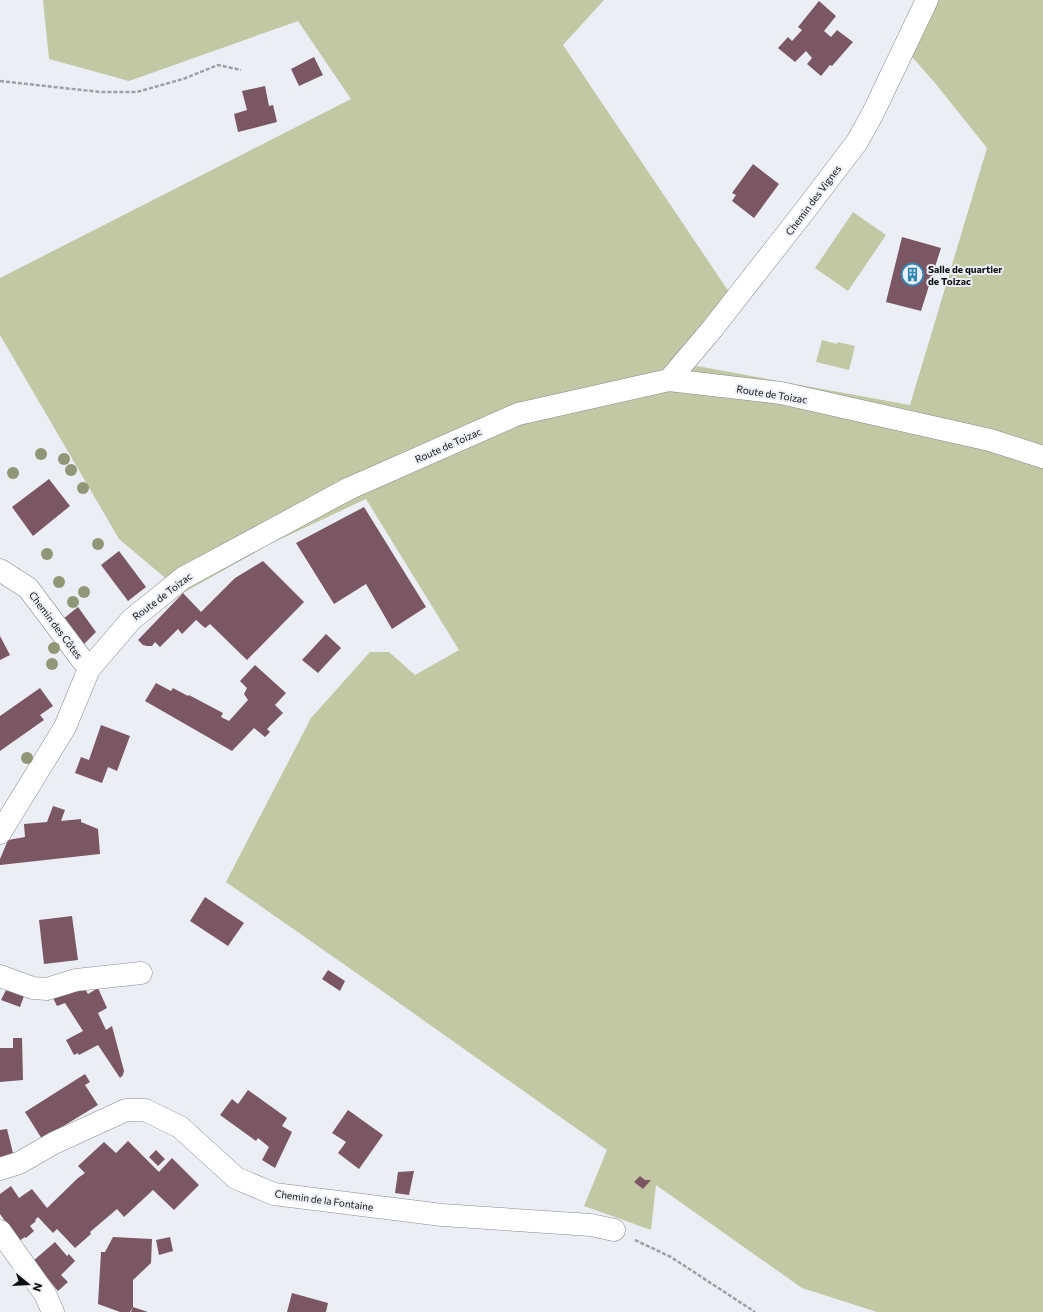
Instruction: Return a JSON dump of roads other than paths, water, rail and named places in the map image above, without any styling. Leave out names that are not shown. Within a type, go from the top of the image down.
[{"type":"street","name":"Chemin des Vignes","points":[[669,380],[713,328],[857,142],[873,113],[927,0]]},
{"type":"street","name":"Route de Toizac","points":[[0,832],[66,727],[89,669],[131,620],[183,578],[348,489],[518,414],[669,380],[781,393],[990,440],[1043,457]]},
{"type":"street","name":"Chemin des Côtes","points":[[0,570],[28,588],[89,669]]},
{"type":"street","points":[[0,976],[33,988],[47,989],[76,980],[142,973]]},
{"type":"street","name":"Chemin de la Fontaine","points":[[0,1169],[19,1163],[54,1143],[126,1110],[145,1110],[180,1127],[236,1178],[274,1194],[442,1215],[591,1225],[614,1230]]},
{"type":"street","points":[[0,1231],[45,1294],[54,1312]]},
{"type":"place","name":"Salle de quartier de Toizac","points":[[913,275]]}]
